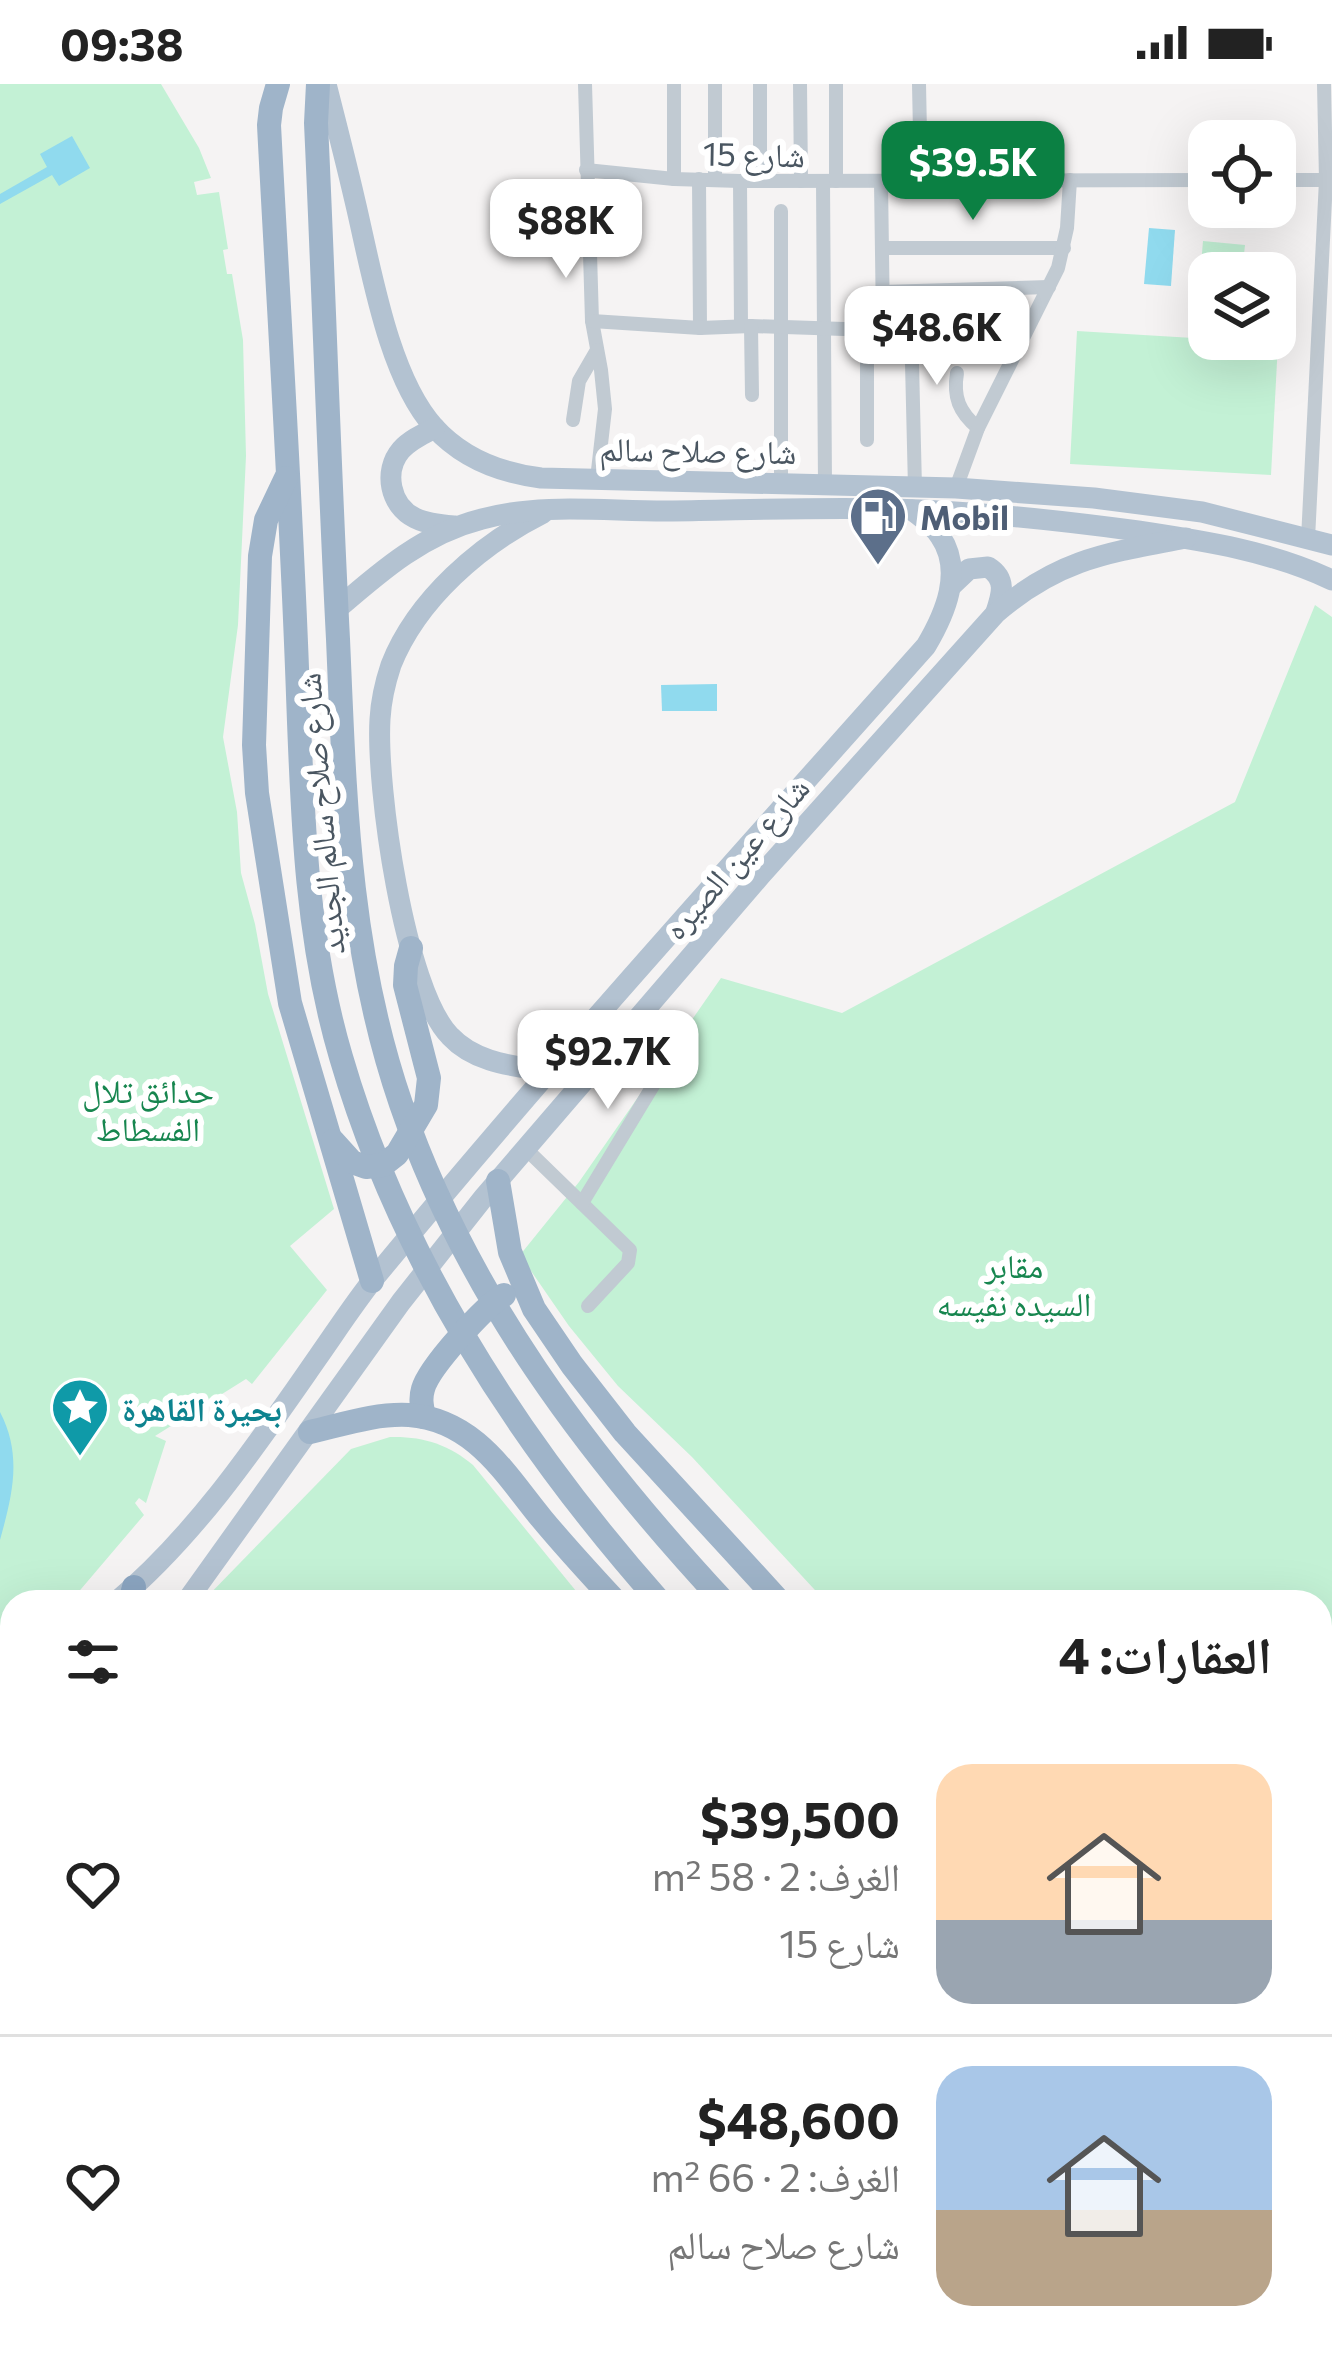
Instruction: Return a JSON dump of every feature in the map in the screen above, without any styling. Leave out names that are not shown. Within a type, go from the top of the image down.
[{"type":"highway","points":[[278,84],[269,125],[287,476],[271,505],[262,538],[255,767],[296,1028],[372,1282]]},
{"type":"highway","name":"شارع صلاح سالم","points":[[322,84],[316,123],[337,622]]},
{"type":"highway","name":"شارع صلاح سالم الجديد","points":[[287,476],[302,814],[316,943],[340,1054],[371,1146],[430,1274],[500,1393],[579,1505],[650,1590]]},
{"type":"highway","name":"شارع صلاح سالم الجديد","points":[[337,622],[345,810],[357,930],[383,1048],[424,1163],[467,1257],[547,1389],[627,1492],[713,1590]]},
{"type":"highway","points":[[328,1134],[352,1162],[366,1167],[383,1165],[397,1154],[426,1105],[429,1078],[405,985],[411,948]]},
{"type":"highway","points":[[498,1180],[505,1233],[524,1288],[572,1365],[625,1433],[769,1590]]},
{"type":"highway","points":[[424,1417],[421,1399],[429,1375],[488,1306],[524,1288]]},
{"type":"highway","points":[[310,1432],[380,1417],[424,1417],[466,1434],[489,1453],[605,1590]]},
{"type":"main road","name":"شارع صلاح سالم","points":[[322,84],[369,262],[411,394],[435,428],[476,459],[541,478],[825,485],[1186,538],[1250,550],[1332,580]]},
{"type":"main road","points":[[435,428],[402,448],[393,465],[391,484],[397,502],[410,516],[456,527]]},
{"type":"main road","name":"شارع صلاح سالم","points":[[337,622],[399,557],[456,527],[502,514],[550,509],[638,512],[913,499],[956,488],[1148,503],[1332,545]]},
{"type":"main road","points":[[913,499],[946,547],[951,586]]},
{"type":"main road","points":[[550,509],[508,533],[453,578],[411,628],[386,680],[380,717],[391,850],[425,997],[453,1040],[486,1059],[551,1072]]},
{"type":"main road","name":"شارع عين الصيره","points":[[195,1590],[401,1302],[498,1180],[761,875],[996,613],[1018,594],[1070,564],[1098,554],[1186,538]]},
{"type":"main road","points":[[951,586],[975,567],[994,571],[1003,589],[996,613]]},
{"type":"main road","name":"شارع عين الصيره","points":[[134,1590],[213,1499],[372,1282],[926,646],[942,618],[951,586]]},
{"type":"street","points":[[585,84],[592,321],[604,409],[597,479]]},
{"type":"street","points":[[674,84],[674,179]]},
{"type":"street","points":[[700,328],[716,84]]},
{"type":"street","points":[[760,84],[760,180]]},
{"type":"street","points":[[800,84],[801,181]]},
{"type":"street","points":[[825,485],[825,328],[836,84]]},
{"type":"street","points":[[919,84],[921,182]]},
{"type":"street","points":[[1308,539],[1326,180],[1324,84]]},
{"type":"street","name":"شارع 15","points":[[586,170],[740,181],[1188,180]]},
{"type":"street","points":[[956,488],[978,428],[1064,248],[1070,180]]},
{"type":"street","points":[[1296,180],[1326,180]]},
{"type":"street","points":[[740,181],[752,395]]},
{"type":"street","points":[[880,182],[882,292],[888,328],[909,351],[912,363],[913,499]]},
{"type":"street","points":[[781,211],[782,483]]},
{"type":"street","points":[[882,248],[1064,248]]},
{"type":"street","points":[[882,292],[1049,287]]},
{"type":"street","points":[[592,321],[844,329]]},
{"type":"street","points":[[867,440],[867,349],[888,328],[1025,334]]},
{"type":"street","points":[[573,420],[579,381],[597,350]]},
{"type":"street","points":[[957,374],[958,404],[978,428]]},
{"type":"street","points":[[582,1202],[677,1046]]},
{"type":"street","points":[[526,1149],[628,1246],[628,1263],[588,1306]]},
{"type":"green space","name":"حدائق تلال الفسطاط","points":[[0,84],[161,84],[211,178],[194,182],[197,195],[219,192],[228,249],[223,250],[243,340],[246,456],[238,625],[223,737],[237,812],[241,873],[268,994],[334,1209],[290,1246],[327,1290],[252,1384],[246,1379],[155,1436],[166,1441],[146,1503],[139,1498],[135,1503],[144,1515],[80,1590],[0,1590]]},
{"type":"green space","points":[[1203,241],[1245,245],[1244,252],[1202,252]]},
{"type":"green space","points":[[1077,331],[1188,338],[1188,360],[1277,360],[1271,475],[1070,464]]},
{"type":"green space","name":"مقابر السيده نفيسه","points":[[1315,605],[1332,617],[1332,1590],[815,1590],[692,1457],[618,1386],[520,1255],[579,1182],[721,978],[842,1013],[1235,802]]},
{"type":"green space","points":[[390,1437],[413,1438],[454,1452],[473,1465],[575,1590],[214,1590],[351,1449]]},
{"type":"water","points":[[72,136],[90,168],[59,186],[52,175],[0,204],[0,194],[47,167],[40,154]]},
{"type":"water","points":[[1149,228],[1175,230],[1171,286],[1144,284]]},
{"type":"water","points":[[717,684],[717,711],[662,711],[661,685]]},
{"type":"water","points":[[0,1412],[13,1460],[0,1540]]},
{"type":"place","name":"Mobil","points":[[878,567]]},
{"type":"place","name":"بحيرة القاهرة","points":[[80,1458]]}]
